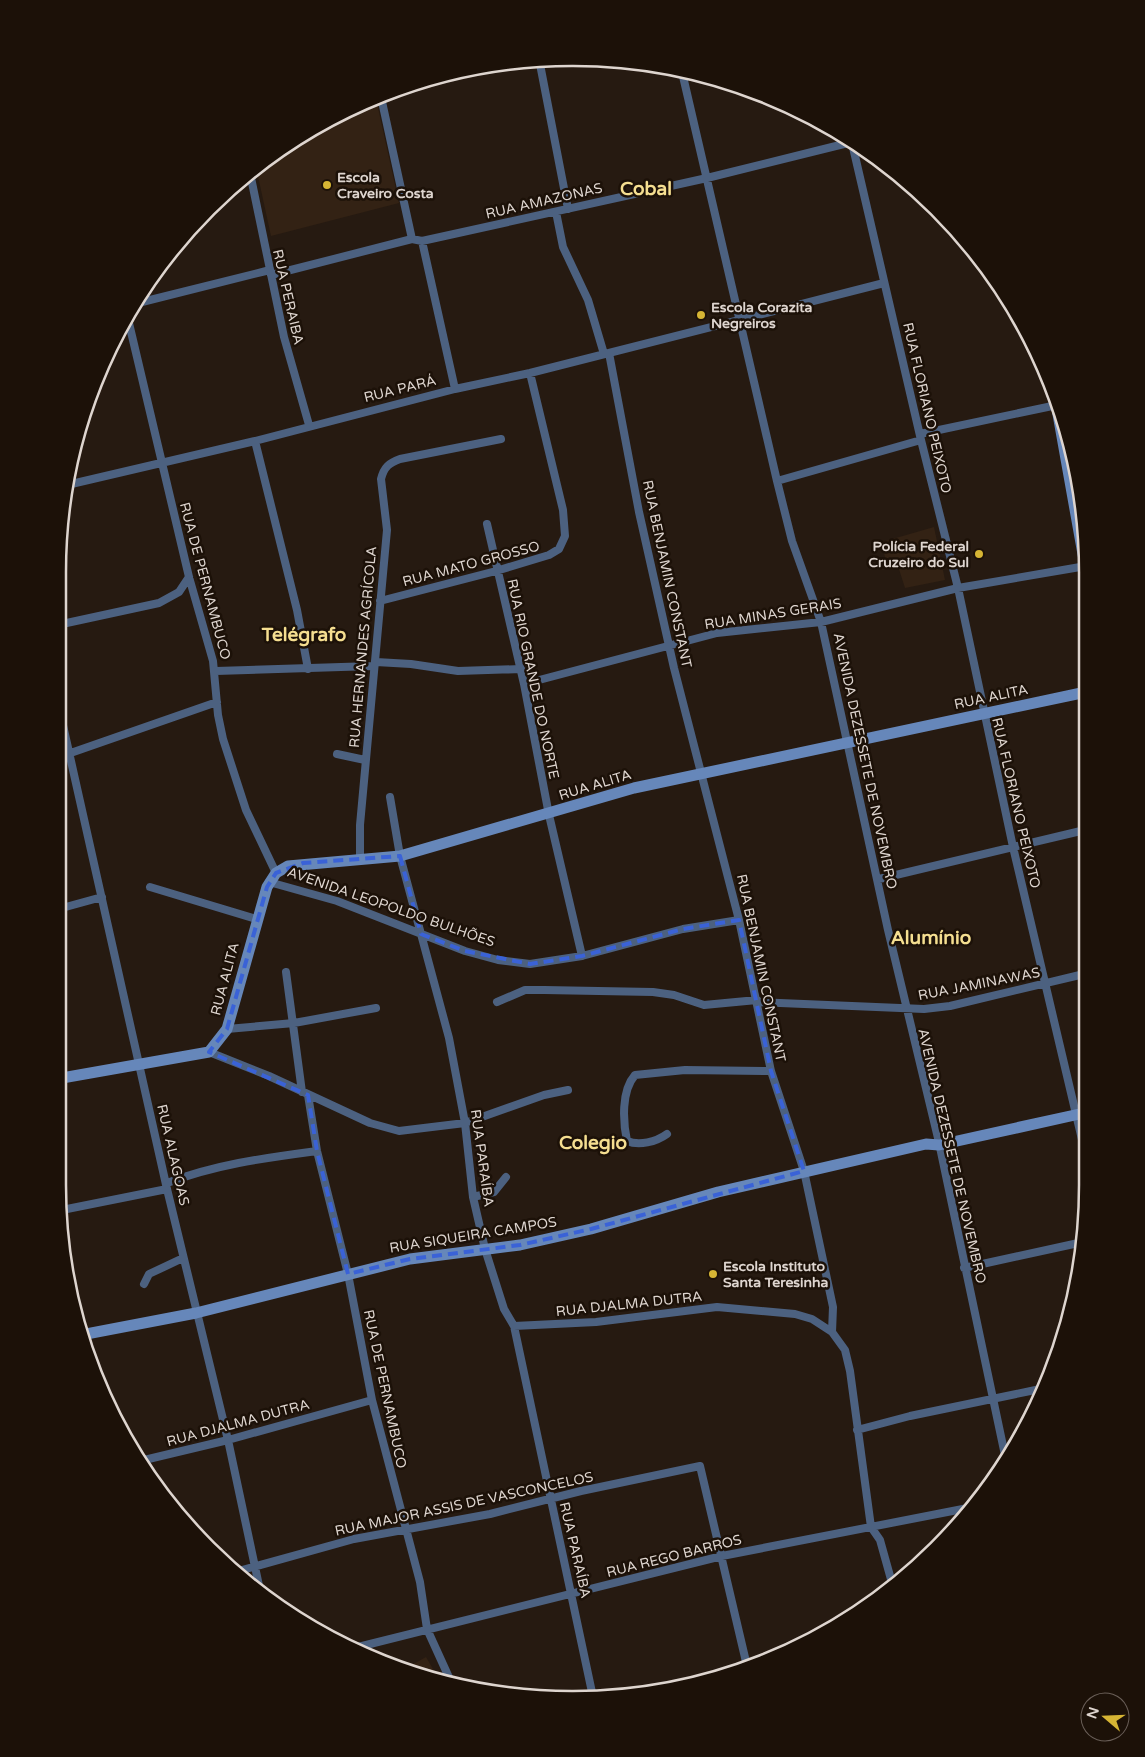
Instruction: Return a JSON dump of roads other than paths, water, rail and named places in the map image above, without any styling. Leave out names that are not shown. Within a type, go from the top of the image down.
[{"type":"street","points":[[541,67],[568,208]]},
{"type":"street","name":"AVENIDA DEZESSETE DE NOVEMBRO","points":[[684,79],[792,541],[821,622],[879,879],[888,930],[938,1141],[1004,1449]]},
{"type":"street","points":[[382,104],[412,239]]},
{"type":"street","name":"RUA AMAZONAS","points":[[145,301],[412,239],[422,241],[556,212],[707,178],[842,144]]},
{"type":"street","name":"RUA FLORIANO PEIXOTO","points":[[854,152],[920,437],[958,588],[983,715],[1045,984],[1079,1106]]},
{"type":"street","name":"RUA PERAIBA","points":[[252,181],[284,337],[309,425]]},
{"type":"street","name":"RUA BENJAMIN CONSTANT","points":[[556,212],[563,247],[588,300],[606,353],[644,536],[739,920],[758,1001],[771,1072],[804,1170],[833,1307],[832,1332]]},
{"type":"street","points":[[422,241],[455,389]]},
{"type":"street","name":"RUA PARÁ","points":[[75,483],[255,441],[309,425],[455,389],[530,373],[884,283]]},
{"type":"street","name":"RUA DE PERNAMBUCO","points":[[130,327],[189,576],[216,671],[218,715],[246,810],[273,877]]},
{"type":"street","name":"RUA MATO GROSSO","points":[[380,602],[496,572],[549,555],[559,549],[563,543],[566,530],[563,510],[530,373]]},
{"type":"street","points":[[777,481],[920,437],[1050,406]]},
{"type":"street","name":"RUA HERNANDES AGRÍCOLA","points":[[360,859],[360,825],[365,760],[387,530],[381,479],[383,471],[390,463],[411,456],[501,439]]},
{"type":"street","points":[[255,441],[297,610],[308,669]]},
{"type":"street","name":"RUA RIO GRANDE DO NORTE","points":[[487,524],[496,572],[524,684],[549,814],[582,956]]},
{"type":"street","name":"RUA MINAS GERAIS","points":[[524,684],[717,633],[821,622],[958,588],[1079,569]]},
{"type":"street","points":[[66,623],[159,603],[179,592],[189,576]]},
{"type":"street","points":[[216,671],[308,669],[374,664],[411,664],[458,671],[520,670]]},
{"type":"street","name":"RUA ALITA","points":[[227,1029],[256,919],[273,877],[288,866],[303,863],[400,856],[634,788],[702,772],[1079,694]]},
{"type":"street","points":[[66,754],[216,702]]},
{"type":"street","name":"RUA ALAGOAS","points":[[66,754],[102,897],[196,1313],[228,1440],[259,1582]]},
{"type":"street","points":[[337,754],[365,760]]},
{"type":"street","name":"RUA PARAÍBA","points":[[390,797],[400,856],[449,1038],[465,1123],[473,1196],[485,1249],[504,1309],[514,1326],[540,1438],[550,1499],[573,1594],[592,1690]]},
{"type":"street","points":[[879,879],[1079,832]]},
{"type":"street","name":"AVENIDA LEOPOLDO BULHÕES","points":[[273,877],[465,951],[517,962],[551,962],[582,956],[683,929],[739,920]]},
{"type":"street","points":[[150,887],[256,919]]},
{"type":"street","points":[[66,907],[102,897]]},
{"type":"street","name":"RUA DE PERNAMBUCO","points":[[286,972],[305,1093],[317,1151],[348,1274],[372,1400],[420,1582],[427,1628],[448,1675]]},
{"type":"street","name":"RUA JAMINAWAS","points":[[497,1002],[525,990],[653,992],[674,994],[704,1005],[758,1001],[908,1010],[950,1006],[1079,975]]},
{"type":"street","points":[[208,1052],[227,1029],[294,1023],[376,1008]]},
{"type":"street","points":[[66,1077],[208,1052],[390,1130],[411,1131],[465,1123],[544,1095],[568,1090]]},
{"type":"street","points":[[667,1134],[651,1141],[634,1144],[627,1141],[625,1133],[625,1100],[628,1088],[635,1075],[685,1070],[771,1072]]},
{"type":"street","name":"RUA SIQUEIRA CAMPOS","points":[[89,1333],[196,1313],[410,1259],[520,1245],[591,1229],[718,1192],[804,1170],[1079,1110]]},
{"type":"street","points":[[67,1209],[167,1186],[201,1170],[229,1163],[317,1151]]},
{"type":"street","points":[[473,1196],[494,1192],[506,1177]]},
{"type":"street","points":[[964,1268],[1075,1244]]},
{"type":"street","points":[[144,1284],[149,1274],[184,1258]]},
{"type":"street","name":"RUA DJALMA DUTRA","points":[[514,1326],[596,1322],[717,1307],[795,1314],[812,1319],[832,1332]]},
{"type":"street","points":[[832,1332],[845,1350],[850,1371],[872,1527],[880,1540],[891,1578]]},
{"type":"street","points":[[857,1430],[992,1398],[1035,1390]]},
{"type":"street","name":"RUA DJALMA DUTRA","points":[[148,1459],[228,1440],[372,1400]]},
{"type":"street","name":"RUA MAJOR ASSIS DE VASCONCELOS","points":[[245,1570],[335,1544],[406,1528],[490,1514],[700,1466],[722,1556]]},
{"type":"street","name":"RUA REGO BARROS","points":[[364,1645],[427,1628],[573,1594],[722,1556],[790,1541],[960,1510]]},
{"type":"street","points":[[722,1556],[746,1660]]},
{"type":"place","name":"Escola Craveiro Costa","points":[[327,185]]},
{"type":"place","name":"Escola Corazita Negreiros","points":[[701,315]]},
{"type":"place","name":"Polícia Federal Cruzeiro do Sul","points":[[979,554]]},
{"type":"place","name":"Escola Instituto Santa Teresinha","points":[[713,1274]]},
{"type":"district","name":"Cobal","points":[[646,189]]},
{"type":"district","name":"Telégrafo","points":[[304,635]]},
{"type":"district","name":"Alumínio","points":[[931,938]]},
{"type":"district","name":"Colegio","points":[[593,1143]]}]
